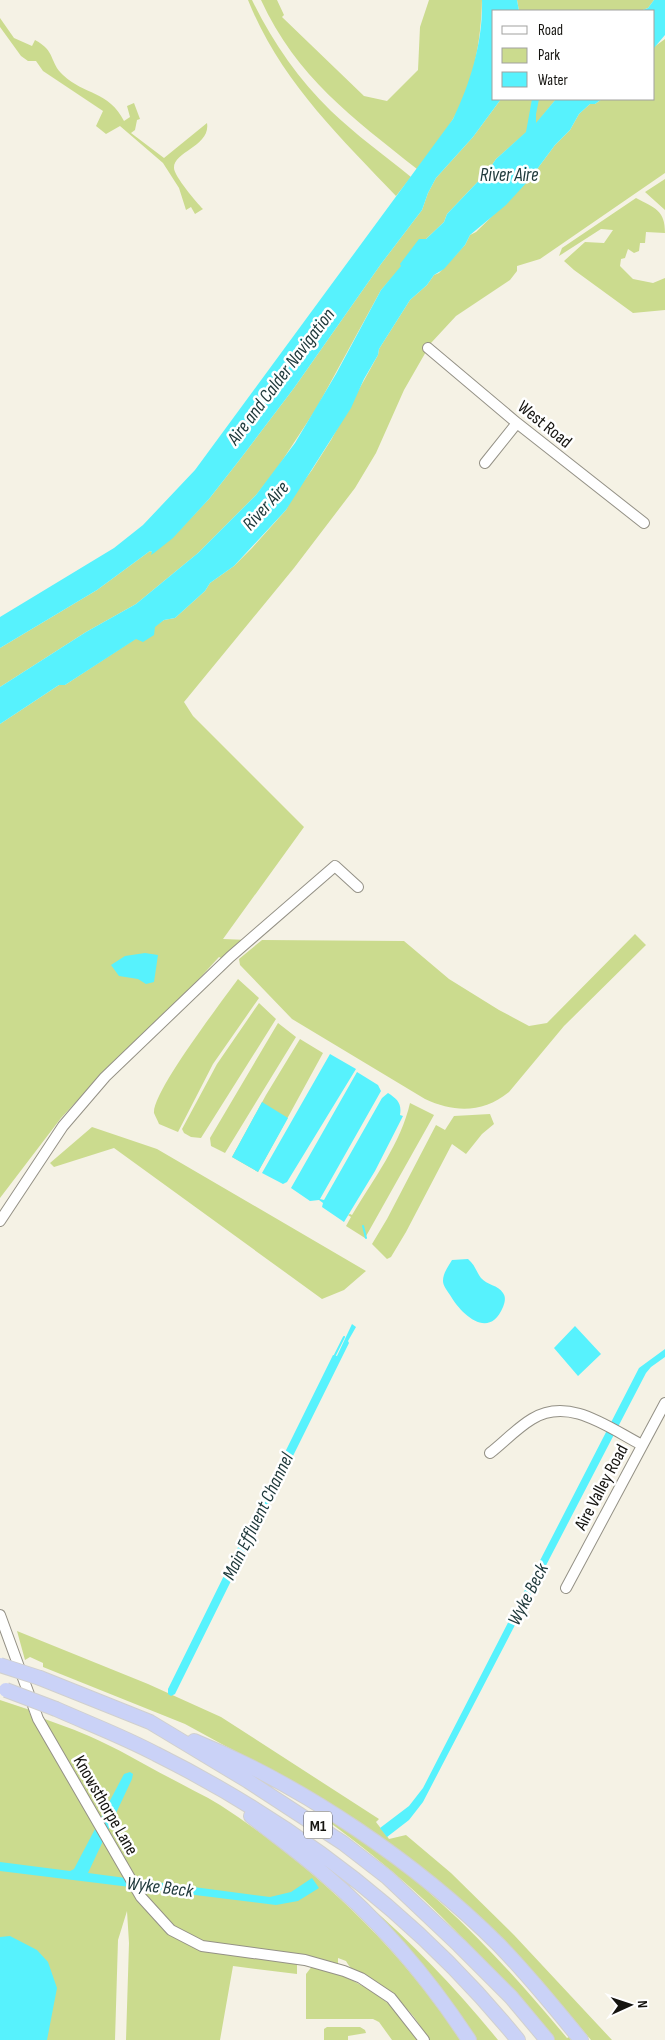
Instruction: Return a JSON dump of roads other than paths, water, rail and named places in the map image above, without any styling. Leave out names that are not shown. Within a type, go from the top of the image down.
[{"type":"highway","name":"M1","points":[[0,1665],[40,1678],[150,1722],[310,1820],[387,1877],[504,1990],[546,2040]]},
{"type":"highway","name":"M1","points":[[3,1690],[56,1709],[155,1753],[280,1824],[362,1884],[413,1927],[484,1998],[518,2040]]},
{"type":"highway","points":[[150,1722],[232,1756],[323,1807],[376,1844],[436,1890],[499,1946],[526,1974],[581,2040]]},
{"type":"highway","name":"M1","points":[[216,1787],[324,1874],[368,1915],[428,1984],[469,2040]]},
{"type":"street","name":"West Road","points":[[428,348],[517,423],[644,523]]},
{"type":"street","points":[[485,464],[517,423]]},
{"type":"street","points":[[0,1221],[63,1126],[99,1084],[230,957],[335,866],[358,887]]},
{"type":"street","name":"Aire Valley Road","points":[[566,1588],[665,1403]]},
{"type":"street","points":[[490,1453],[532,1419],[544,1413],[569,1410],[594,1420],[642,1445]]},
{"type":"street","name":"Knowsthorpe Lane","points":[[0,1615],[38,1719],[137,1890],[171,1930],[202,1946],[305,1960],[361,1978],[391,1998],[424,2040]]},
{"type":"water","name":"Aire and Calder Navigation","points":[[482,0],[517,0],[519,10],[492,10],[492,100],[500,100],[473,137],[436,178],[422,210],[381,264],[294,388],[241,458],[209,499],[173,538],[151,555],[152,552],[150,551],[97,590],[0,648],[0,617],[114,548],[143,525],[195,470],[453,119],[475,61],[482,15]]},
{"type":"water","points":[[654,0],[665,0],[665,35],[655,47],[655,10],[643,10],[648,8]]},
{"type":"water","name":"River Aire","points":[[532,100],[539,100],[536,123],[555,100],[601,100],[595,104],[590,104],[579,114],[570,130],[555,145],[529,180],[506,205],[470,235],[465,245],[444,269],[434,275],[427,285],[410,300],[379,349],[378,355],[364,379],[351,408],[286,510],[234,566],[210,583],[205,591],[175,618],[164,620],[155,627],[154,635],[143,642],[136,639],[65,685],[59,685],[0,724],[0,687],[86,632],[136,604],[198,553],[256,495],[295,443],[336,374],[381,290],[401,266],[400,264],[419,239],[426,239],[444,222],[447,214],[488,171],[496,159],[526,132]]},
{"type":"water","points":[[145,953],[158,955],[154,982],[146,984],[138,979],[119,976],[111,965],[125,956]]},
{"type":"water","points":[[330,1054],[356,1069],[287,1182],[283,1184],[262,1173]]},
{"type":"water","points":[[357,1072],[378,1085],[381,1091],[320,1199],[324,1200],[382,1098],[388,1093],[394,1097],[399,1104],[400,1115],[403,1116],[375,1171],[344,1222],[322,1207],[323,1203],[319,1200],[310,1201],[291,1188]]},
{"type":"water","points":[[262,1102],[288,1118],[258,1172],[232,1157]]},
{"type":"water","points":[[468,1259],[481,1278],[498,1288],[505,1296],[503,1307],[497,1317],[490,1322],[475,1321],[468,1316],[461,1310],[444,1285],[444,1275],[452,1260]]},
{"type":"water","points":[[352,1324],[356,1327],[348,1341],[349,1343],[175,1694],[171,1696],[168,1694],[168,1689],[333,1355],[337,1356]]},
{"type":"water","points":[[575,1326],[601,1354],[578,1376],[554,1348]]},
{"type":"water","name":"Wyke Beck","points":[[665,1349],[665,1357],[646,1373],[423,1802],[409,1820],[387,1837],[380,1828],[409,1806],[423,1788],[639,1368]]},
{"type":"water","name":"Wyke Beck","points":[[130,1772],[133,1774],[132,1779],[88,1873],[270,1897],[291,1892],[312,1878],[319,1888],[298,1901],[276,1905],[0,1871],[0,1862],[70,1871],[74,1869],[124,1774]]},
{"type":"water","points":[[10,1936],[37,1950],[48,1962],[57,1988],[47,2040],[0,2040],[0,1937]]},
{"type":"waterway","points":[[363,1226],[366,1238]]},
{"type":"waterway","name":"Main Effluent Channel","points":[[334,1357],[344,1337]]}]
